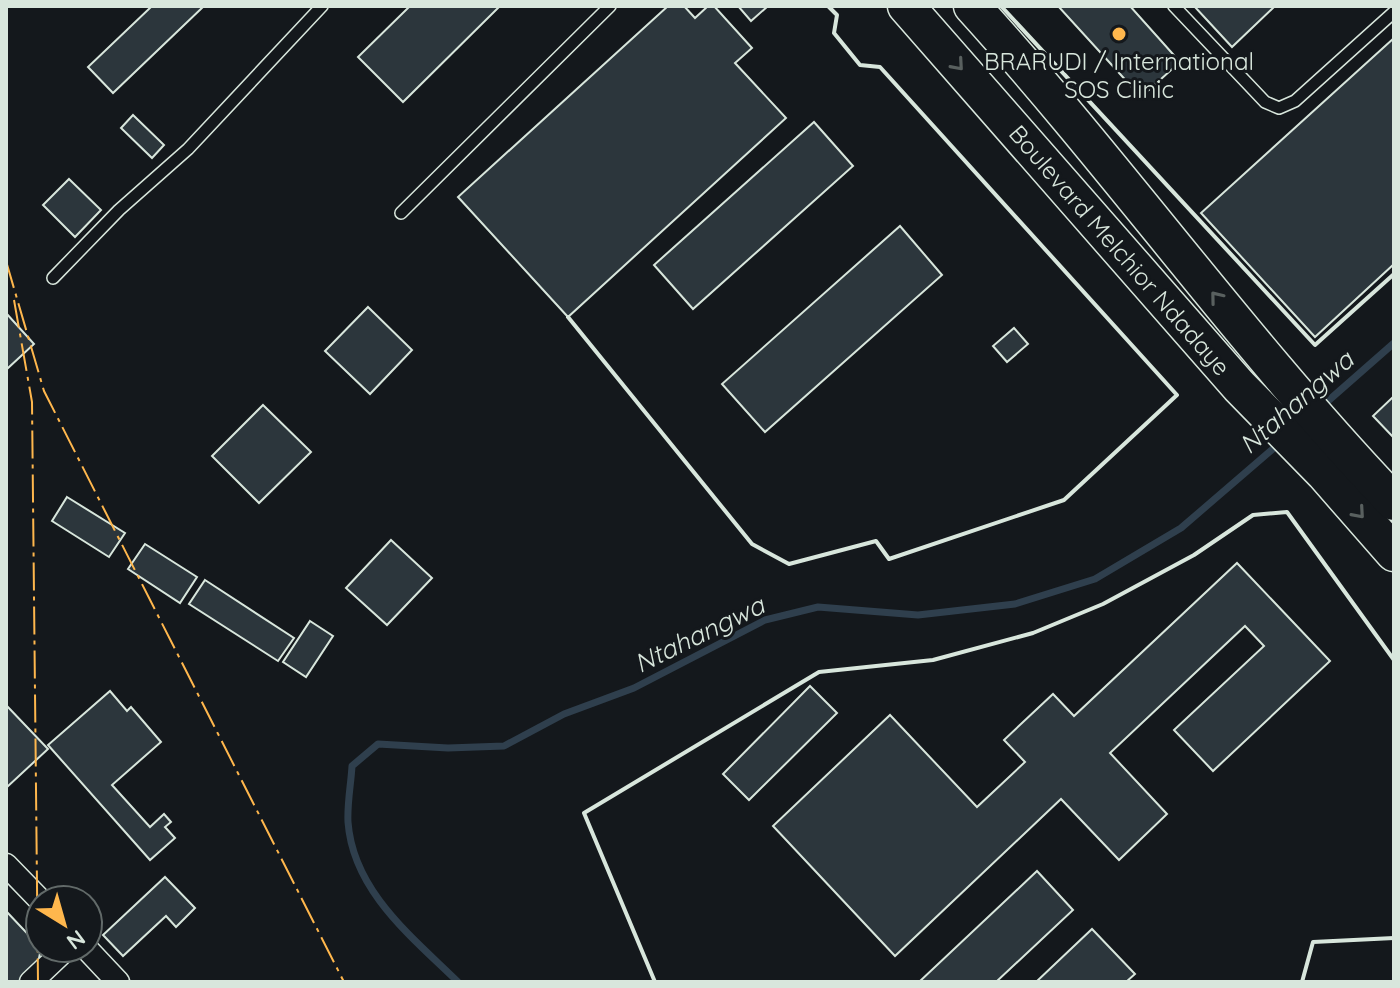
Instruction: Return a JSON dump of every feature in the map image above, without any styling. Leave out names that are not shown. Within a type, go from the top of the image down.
[{"type":"main road","name":"Boulevard Melchior Ndadaye","points":[[906,6],[1239,386],[1337,465]]},
{"type":"main road","name":"Boulevard Melchior Ndadaye","points":[[972,6],[1026,66],[1265,357],[1337,465]]},
{"type":"main road","points":[[1337,465],[1394,502]]},
{"type":"main road","points":[[1337,465],[1394,553]]},
{"type":"street","points":[[6,865],[24,884]]},
{"type":"street","points":[[31,982],[50,964]]},
{"type":"street","points":[[101,964],[118,982]]},
{"type":"lane","points":[[53,278],[119,210],[188,149],[322,6]]},
{"type":"lane","points":[[401,213],[610,6]]},
{"type":"lane","points":[[1174,6],[1265,102],[1279,108],[1295,101],[1394,12]]},
{"type":"building","points":[[152,6],[204,6],[113,93],[88,67]]},
{"type":"building","points":[[410,6],[500,6],[403,102],[358,57]]},
{"type":"building","points":[[668,6],[684,6],[695,18],[708,6],[714,6],[752,48],[735,63],[786,118],[568,317],[458,197]]},
{"type":"building","points":[[738,6],[768,6],[751,21]]},
{"type":"building","name":"BRARUDI / International SOS Clinic","points":[[1058,6],[1130,6],[1180,62],[1141,97]]},
{"type":"building","points":[[1194,6],[1275,6],[1232,47]]},
{"type":"building","points":[[1394,38],[1394,264],[1315,337],[1201,213]]},
{"type":"building","points":[[133,115],[164,145],[152,158],[121,128]]},
{"type":"building","points":[[814,122],[853,166],[693,309],[654,265]]},
{"type":"building","points":[[69,179],[101,210],[75,237],[43,205]]},
{"type":"building","points":[[900,226],[942,275],[765,432],[722,384]]},
{"type":"building","points":[[368,307],[412,350],[370,394],[325,351]]},
{"type":"building","points":[[6,313],[34,344],[8,368],[6,366]]},
{"type":"building","points":[[1014,328],[1028,344],[1007,362],[993,346]]},
{"type":"building","points":[[1394,396],[1394,438],[1373,416]]},
{"type":"building","points":[[263,405],[311,452],[259,503],[212,456]]},
{"type":"building","points":[[67,497],[125,533],[109,557],[52,521]]},
{"type":"building","points":[[391,540],[432,578],[387,625],[346,588]]},
{"type":"building","points":[[145,544],[197,577],[180,603],[128,569]]},
{"type":"building","points":[[1237,563],[1330,661],[1213,771],[1174,730],[1264,646],[1245,626],[1110,753],[1167,814],[1119,860],[1061,799],[895,956],[773,826],[890,715],[977,807],[1025,762],[1004,740],[1053,694],[1074,716]]},
{"type":"building","points":[[205,580],[294,638],[278,661],[189,604]]},
{"type":"building","points":[[310,621],[333,636],[306,677],[283,662]]},
{"type":"building","points":[[810,686],[837,713],[749,800],[723,774]]},
{"type":"building","points":[[110,691],[127,711],[131,707],[161,742],[112,785],[150,827],[164,814],[171,822],[165,827],[175,838],[150,860],[48,745]]},
{"type":"building","points":[[6,705],[48,749],[6,788]]},
{"type":"building","points":[[1037,871],[1073,910],[996,982],[919,982]]},
{"type":"building","points":[[165,877],[195,908],[176,927],[166,916],[123,956],[104,934]]},
{"type":"building","points":[[6,911],[24,930],[24,964],[38,964],[36,974],[27,982],[6,982]]},
{"type":"building","points":[[1092,929],[1135,974],[1126,982],[1036,982]]},
{"type":"waterway","name":"Ntahangwa","points":[[1320,408],[1394,343]]},
{"type":"waterway","name":"Ntahangwa","points":[[458,982],[388,911],[361,870],[352,847],[348,822],[352,766],[378,744],[448,748],[504,746],[564,714],[634,688],[765,620],[818,607],[918,615],[1015,604],[1095,579],[1181,528],[1281,442]]},
{"type":"wall","points":[[568,317],[752,544],[789,564],[876,541],[889,559],[1064,500],[1177,395],[880,67],[860,65],[834,33],[837,15],[828,6]]},
{"type":"wall","points":[[1001,6],[1315,345],[1394,274]]},
{"type":"wall","points":[[655,982],[584,813],[819,672],[933,660],[1033,633],[1103,604],[1194,555],[1253,515],[1287,512],[1394,660]]},
{"type":"wall","points":[[1302,982],[1313,942],[1394,938]]},
{"type":"power","points":[[6,261],[44,391],[344,982]]},
{"type":"power","points":[[14,300],[32,402],[38,982]]},
{"type":"place","name":"BRARUDI / International SOS Clinic","points":[[1119,34]]}]
